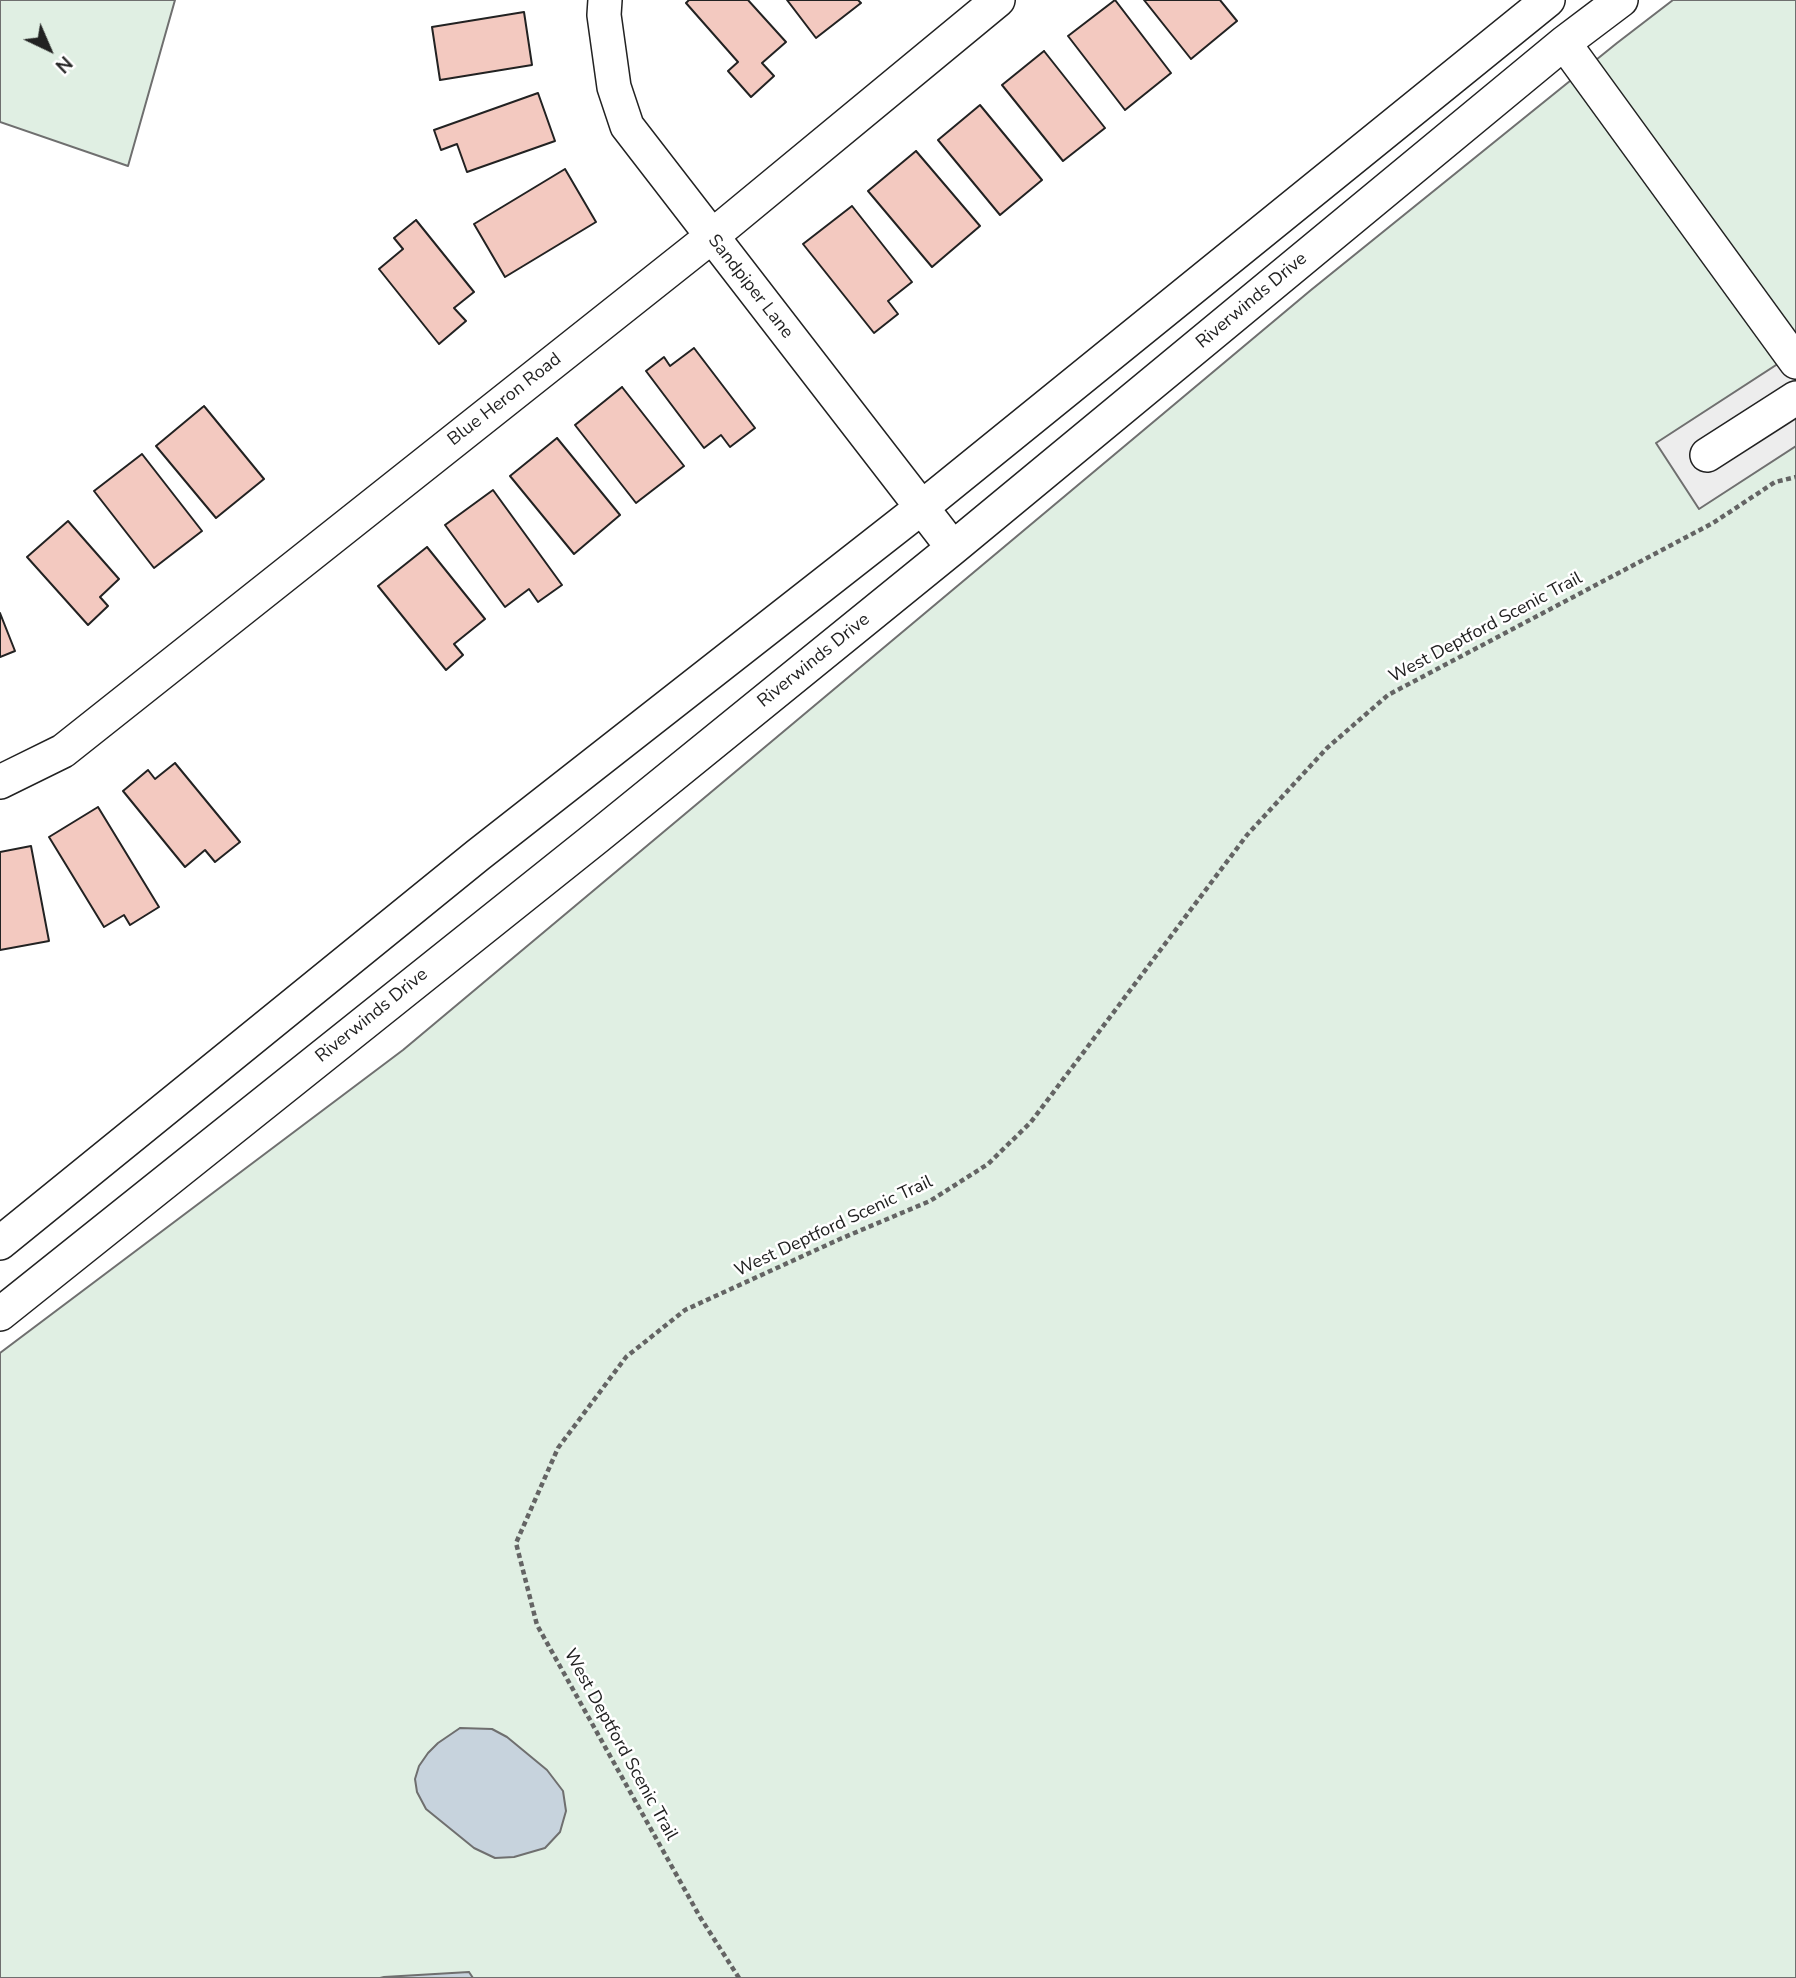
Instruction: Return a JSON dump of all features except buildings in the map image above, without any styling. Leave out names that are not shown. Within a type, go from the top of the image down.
[{"type":"street","name":"Sandpiper Lane","points":[[605,0],[604,15],[614,87],[627,126],[953,548]]},
{"type":"street","name":"Blue Heron Road","points":[[0,782],[63,751],[711,237],[998,0]]},
{"type":"street","points":[[0,1243],[478,855],[921,508],[1548,0]]},
{"type":"street","name":"Riverwinds Drive","points":[[0,1314],[597,837],[953,548],[1564,43],[1621,0]]},
{"type":"street","points":[[1564,43],[1796,362]]},
{"type":"street","points":[[1707,455],[1796,398]]},
{"type":"path","name":"West Deptford Scenic Trail","points":[[739,1978],[700,1917],[537,1625],[516,1542],[558,1448],[626,1357],[685,1310],[930,1201],[988,1164],[1031,1122],[1247,835],[1326,748],[1388,695],[1713,523],[1775,482],[1796,477]]},
{"type":"green space","points":[[0,0],[175,0],[128,166],[0,122]]},
{"type":"green space","points":[[1673,0],[1796,0],[1796,1978],[0,1978],[0,1353],[403,1050],[1311,290]]},
{"type":"shaded area","points":[[1796,352],[1796,446],[1699,509],[1656,443]]},
{"type":"shaded area","points":[[460,1728],[492,1729],[507,1737],[547,1770],[563,1791],[566,1811],[560,1832],[545,1848],[514,1857],[495,1858],[474,1848],[426,1809],[417,1792],[415,1779],[419,1766],[438,1743]]},
{"type":"shaded area","points":[[469,1972],[473,1978],[380,1978],[384,1977]]}]
